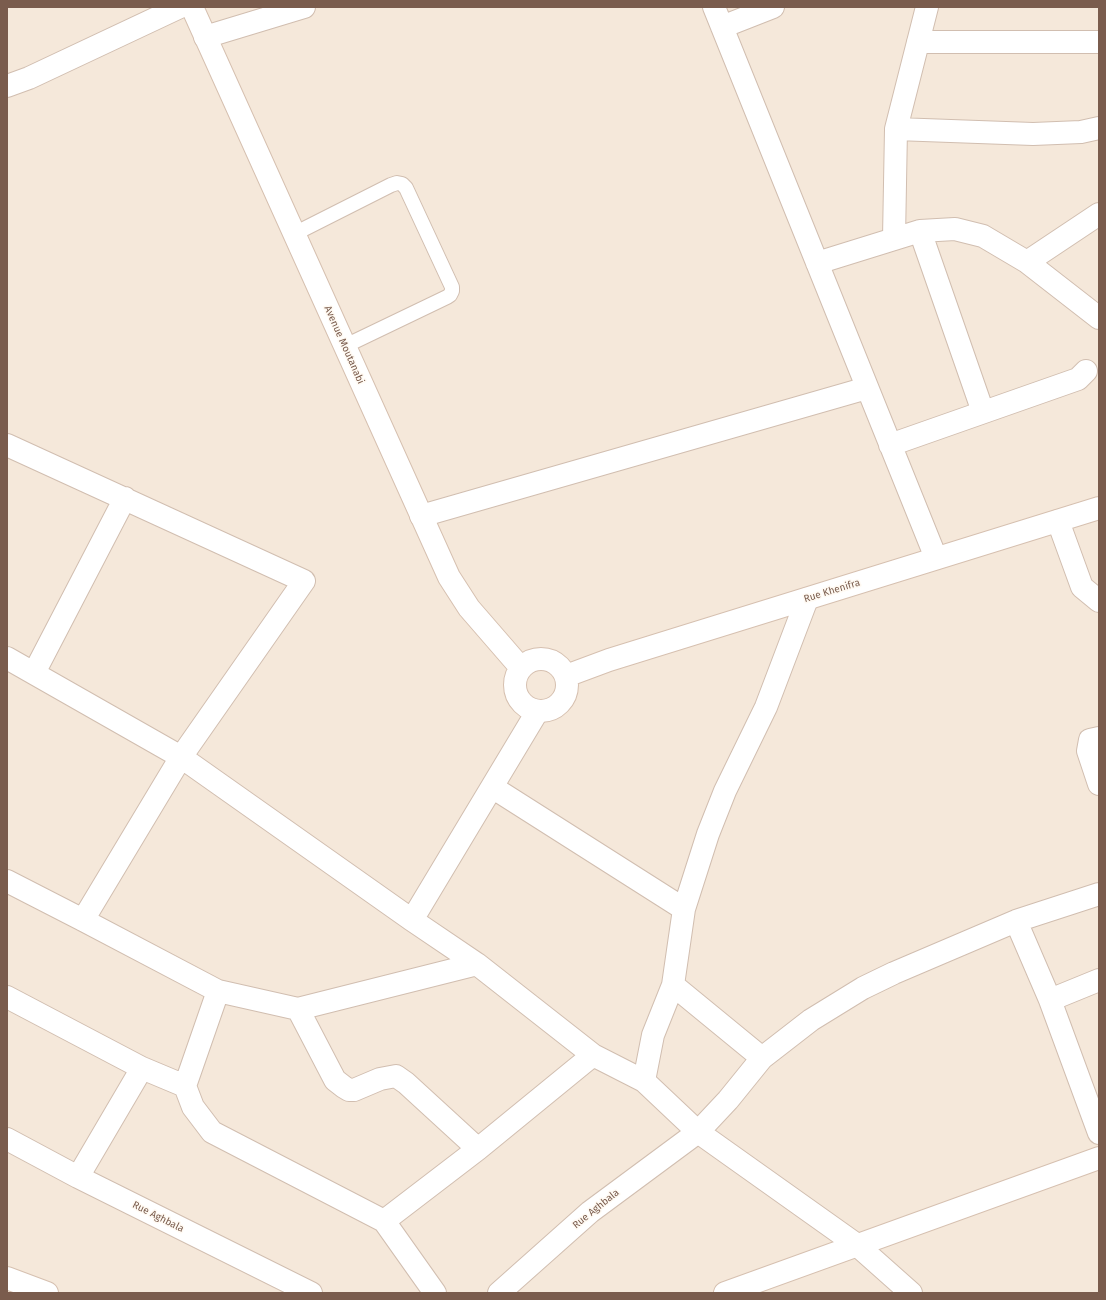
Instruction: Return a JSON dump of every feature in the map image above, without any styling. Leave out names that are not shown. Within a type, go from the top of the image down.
[{"type":"street","points":[[7,86],[28,78],[180,7]]},
{"type":"street","name":"Avenue Moutanabi","points":[[192,7],[449,577],[469,608],[521,668]]},
{"type":"street","points":[[205,37],[304,7]]},
{"type":"street","points":[[714,7],[936,558]]},
{"type":"street","points":[[722,28],[773,7]]},
{"type":"street","points":[[894,238],[896,129],[927,7]]},
{"type":"street","points":[[918,42],[1099,42]]},
{"type":"street","points":[[896,129],[1033,134],[1081,132],[1099,128]]},
{"type":"street","points":[[1027,262],[1099,214]]},
{"type":"street","points":[[817,263],[920,231],[955,229],[983,236],[1027,262],[1097,313]]},
{"type":"street","points":[[920,231],[983,412]]},
{"type":"street","points":[[890,444],[1078,379],[1086,371]]},
{"type":"street","points":[[421,516],[867,388]]},
{"type":"street","points":[[7,445],[304,581],[181,757],[83,920]]},
{"type":"street","points":[[34,673],[125,498]]},
{"type":"street","name":"Rue Khenifra","points":[[566,676],[609,660],[1099,508]]},
{"type":"street","points":[[1058,521],[1082,587],[1099,601]]},
{"type":"street","points":[[644,1081],[653,1035],[673,985],[684,909],[708,834],[725,791],[766,707],[807,599]]},
{"type":"street","points":[[7,658],[181,757],[477,964],[593,1055],[644,1081],[698,1132],[857,1245],[911,1293]]},
{"type":"street","points":[[536,659],[546,659],[555,662],[566,676],[568,685],[566,694],[562,702],[550,710],[537,712],[525,706],[516,695],[516,676],[521,668],[528,662],[536,659]]},
{"type":"street","points":[[412,920],[537,712]]},
{"type":"street","points":[[1099,738],[1090,740],[1088,751],[1099,784]]},
{"type":"street","points":[[492,787],[684,909]]},
{"type":"street","points":[[7,881],[218,991],[298,1009],[477,964]]},
{"type":"street","name":"Rue Aghbala","points":[[499,1293],[590,1212],[698,1132],[728,1100],[762,1058],[811,1020],[863,988],[894,973],[1016,921],[1099,894]]},
{"type":"street","points":[[1016,921],[1050,1000],[1099,1132]]},
{"type":"street","points":[[1050,1000],[1099,980]]},
{"type":"street","points":[[673,985],[762,1058]]},
{"type":"street","points":[[218,991],[184,1086],[193,1107],[212,1132],[384,1221],[435,1293]]},
{"type":"street","points":[[7,997],[142,1068],[184,1086]]},
{"type":"street","points":[[298,1009],[335,1080],[349,1090],[354,1090],[380,1079],[396,1076],[406,1083],[478,1149]]},
{"type":"street","points":[[384,1221],[478,1149],[593,1055]]},
{"type":"street","points":[[78,1177],[142,1068]]},
{"type":"street","name":"Rue Aghbala","points":[[7,1139],[78,1177],[310,1293]]},
{"type":"street","points":[[725,1293],[1099,1158]]},
{"type":"street","points":[[7,1278],[47,1293]]},
{"type":"lane","points":[[294,234],[391,185],[397,183],[402,184],[406,188],[452,287],[452,291],[447,297],[345,346]]},
{"type":"shaded area","points":[[7,7],[1099,7],[1099,1293],[7,1293]]}]
